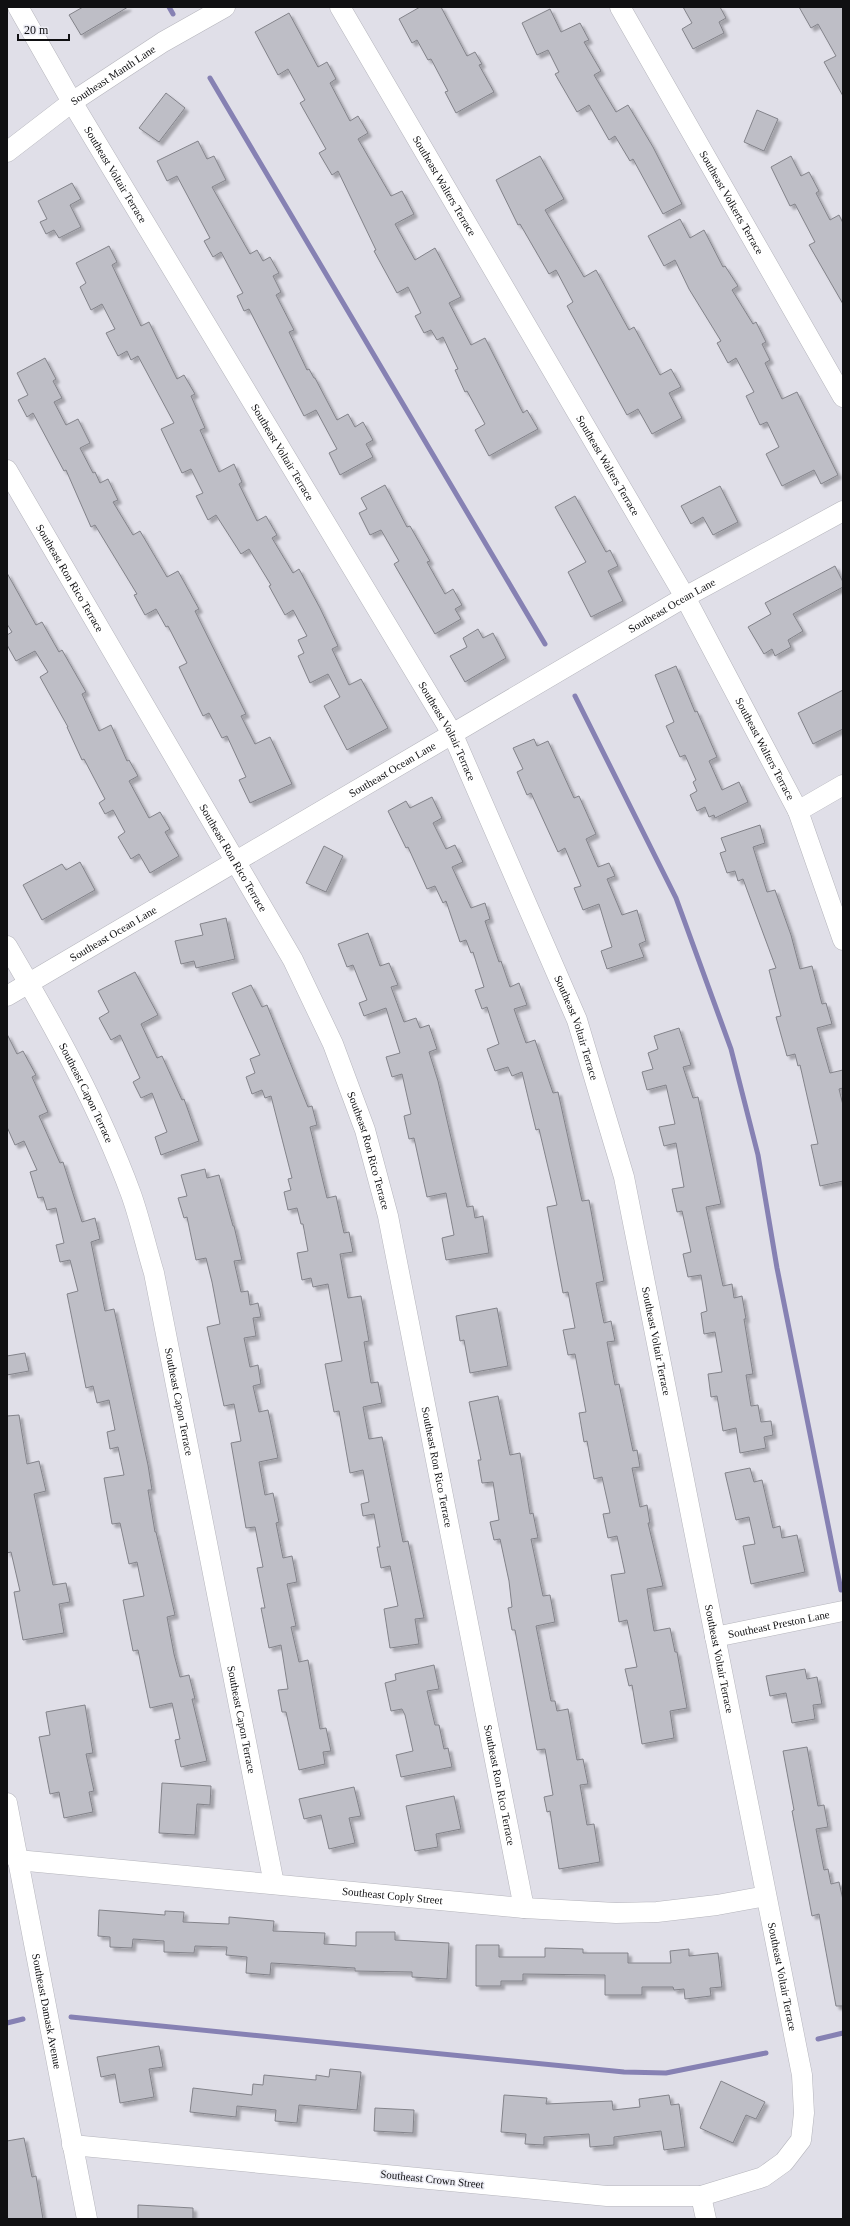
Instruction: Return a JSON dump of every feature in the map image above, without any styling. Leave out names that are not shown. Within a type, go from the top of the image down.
[{"type":"street","name":"Southeast Voltair Terrace","points":[[18,7],[72,102],[453,735],[577,1020],[624,1176],[802,2075],[804,2113],[801,2140],[784,2162]]},
{"type":"street","name":"Southeast Manth Lane","points":[[7,152],[72,102],[163,42],[225,7]]},
{"type":"street","name":"Southeast Walters Terrace","points":[[340,7],[685,598],[798,811],[843,940]]},
{"type":"street","name":"Southeast Volkerts Terrace","points":[[620,7],[843,397]]},
{"type":"street","name":"Southeast Ron Rico Terrace","points":[[7,470],[293,960],[333,1044],[365,1130],[388,1216],[524,1908]]},
{"type":"street","name":"Southeast Ocean Lane","points":[[7,996],[685,598],[843,511]]},
{"type":"street","points":[[798,811],[843,785]]},
{"type":"street","name":"Southeast Capon Terrace","points":[[7,946],[69,1055],[99,1118],[131,1194],[154,1273],[274,1884]]},
{"type":"street","name":"Southeast Preston Lane","points":[[715,1636],[843,1611]]},
{"type":"street","name":"Southeast Damask Avenue","points":[[7,1803],[87,2219]]},
{"type":"street","name":"Southeast Coply Street","points":[[17,1860],[524,1908],[616,1913],[657,1912],[717,1905],[766,1896]]},
{"type":"street","name":"Southeast Crown Street","points":[[72,2144],[607,2196],[701,2196],[762,2177],[784,2162]]},
{"type":"street","points":[[701,2196],[706,2219]]},
{"type":"building","points":[[83,7],[128,7],[81,35],[69,15]]},
{"type":"building","points":[[420,7],[441,7],[467,56],[475,52],[482,64],[479,65],[494,92],[456,113],[445,92],[448,91],[431,59],[428,60],[417,40],[412,43],[399,19]]},
{"type":"building","points":[[683,7],[720,7],[726,18],[719,22],[724,33],[693,49],[682,29],[692,23]]},
{"type":"building","points":[[799,7],[843,7],[843,96],[824,62],[836,56],[818,24],[811,28]]},
{"type":"building","points":[[550,9],[561,32],[580,23],[589,40],[584,42],[601,71],[594,75],[616,112],[628,105],[653,147],[682,204],[663,214],[633,159],[630,161],[615,136],[609,140],[589,105],[577,112],[555,74],[559,72],[548,50],[537,55],[522,23]]},
{"type":"building","points":[[289,13],[318,67],[327,62],[336,79],[330,83],[350,121],[358,116],[368,133],[358,139],[391,196],[402,191],[414,214],[395,224],[415,260],[435,248],[461,297],[449,303],[471,345],[485,338],[523,413],[527,410],[538,429],[489,456],[475,430],[485,424],[467,391],[465,392],[455,370],[458,369],[443,337],[437,340],[431,330],[424,333],[415,316],[421,313],[408,287],[397,293],[374,251],[376,250],[338,171],[332,175],[319,153],[326,149],[300,103],[305,100],[288,69],[278,75],[255,32]]},
{"type":"building","points":[[166,93],[185,108],[159,142],[139,128]]},
{"type":"building","points":[[757,110],[778,119],[764,151],[744,142]]},
{"type":"building","points":[[198,141],[207,159],[214,156],[226,180],[212,187],[250,254],[257,250],[263,261],[270,257],[279,273],[273,276],[281,292],[276,295],[294,330],[289,332],[307,370],[309,369],[315,378],[337,420],[348,414],[355,427],[363,422],[373,440],[366,444],[373,457],[340,475],[329,453],[337,449],[316,410],[304,416],[249,309],[244,311],[237,296],[243,293],[221,252],[213,257],[204,241],[210,238],[177,176],[167,181],[157,161]]},
{"type":"building","points":[[540,156],[564,199],[545,210],[584,277],[596,270],[629,330],[634,327],[660,375],[671,369],[681,387],[669,393],[682,418],[652,434],[638,409],[627,415],[567,306],[573,302],[556,270],[549,274],[520,224],[518,225],[496,180]]},
{"type":"building","points":[[791,156],[801,176],[809,172],[819,191],[816,193],[830,220],[839,215],[843,223],[843,304],[809,245],[815,242],[795,204],[790,206],[771,167]]},
{"type":"building","points":[[72,183],[81,199],[70,205],[81,227],[59,238],[54,230],[46,234],[40,222],[47,219],[38,201]]},
{"type":"building","points":[[680,219],[690,238],[704,230],[723,267],[725,266],[738,286],[732,290],[753,324],[756,322],[766,342],[762,344],[770,360],[765,363],[782,399],[797,392],[838,475],[821,484],[814,470],[782,486],[766,454],[779,447],[767,422],[760,425],[746,396],[754,392],[736,358],[728,363],[717,343],[721,341],[689,289],[675,260],[664,266],[648,236]]},
{"type":"building","points":[[109,246],[117,262],[112,265],[141,326],[149,322],[177,379],[184,375],[195,394],[191,396],[205,428],[200,430],[219,472],[234,464],[242,482],[239,484],[257,521],[266,516],[277,535],[272,538],[293,573],[299,569],[320,608],[338,646],[332,649],[349,685],[361,679],[388,728],[347,750],[324,706],[340,697],[328,674],[310,683],[298,656],[304,653],[298,640],[307,636],[293,610],[285,615],[269,586],[271,585],[249,549],[241,554],[216,515],[208,520],[196,496],[203,493],[191,469],[182,473],[161,429],[174,423],[138,356],[131,360],[127,351],[118,356],[106,333],[115,329],[102,304],[91,310],[80,287],[86,283],[76,263]]},
{"type":"building","points":[[45,358],[56,379],[53,381],[62,398],[54,402],[66,425],[78,419],[90,443],[80,448],[93,473],[95,472],[100,483],[108,479],[118,500],[113,502],[133,535],[140,531],[167,577],[178,571],[199,609],[195,611],[246,714],[241,716],[255,744],[270,737],[292,784],[250,803],[239,780],[246,777],[227,736],[222,738],[209,713],[203,716],[179,667],[187,663],[168,626],[166,627],[156,609],[145,615],[134,595],[137,594],[95,525],[91,527],[66,470],[64,471],[33,413],[27,417],[18,400],[28,395],[17,373]]},
{"type":"building","points":[[385,485],[407,527],[410,526],[430,561],[427,562],[445,594],[453,589],[462,605],[455,609],[461,619],[435,634],[394,564],[399,561],[381,530],[370,535],[359,513],[367,509],[361,498]]},
{"type":"building","points":[[720,486],[738,522],[713,535],[703,517],[691,524],[681,506]]},
{"type":"building","points":[[575,496],[606,552],[610,550],[618,566],[608,571],[623,601],[591,617],[568,572],[586,562],[555,507]]},
{"type":"building","points":[[835,566],[843,582],[843,587],[793,614],[803,631],[788,640],[791,647],[775,656],[772,649],[764,654],[748,627],[771,614],[765,603]]},
{"type":"building","points":[[7,573],[36,625],[42,622],[59,652],[62,650],[86,692],[82,694],[99,731],[111,725],[127,761],[129,760],[138,776],[129,781],[149,818],[160,812],[170,829],[165,832],[179,856],[150,873],[139,854],[131,859],[118,837],[125,832],[113,810],[105,814],[99,803],[105,799],[84,759],[82,760],[68,727],[40,677],[48,672],[35,651],[16,661],[7,645],[7,635],[12,632],[7,624]]},
{"type":"building","points":[[478,629],[483,638],[493,633],[506,658],[465,682],[450,656],[467,647],[463,638]]},
{"type":"building","points":[[676,666],[695,712],[697,711],[717,757],[709,761],[722,790],[739,782],[748,802],[715,818],[714,815],[709,817],[705,807],[697,811],[690,795],[697,791],[693,782],[696,780],[685,755],[680,757],[666,726],[674,722],[655,675]]},
{"type":"building","points":[[843,690],[843,729],[813,744],[798,713]]},
{"type":"building","points":[[534,739],[537,746],[548,741],[574,798],[579,796],[596,834],[586,839],[598,867],[609,863],[615,876],[607,879],[622,915],[637,910],[646,941],[639,944],[644,957],[607,969],[601,951],[612,947],[599,904],[583,910],[574,888],[581,886],[565,848],[558,852],[531,793],[527,795],[517,772],[523,769],[513,748]]},
{"type":"building","points":[[432,797],[442,818],[433,823],[446,849],[455,845],[463,862],[452,867],[471,908],[485,903],[490,919],[485,921],[499,962],[501,961],[510,987],[519,983],[527,1005],[514,1009],[526,1043],[535,1040],[553,1093],[558,1092],[582,1201],[589,1200],[604,1281],[596,1283],[604,1323],[611,1321],[615,1341],[607,1342],[615,1385],[619,1384],[633,1451],[637,1450],[640,1467],[632,1468],[640,1507],[647,1505],[650,1523],[648,1523],[663,1586],[647,1589],[654,1631],[670,1628],[675,1652],[677,1652],[687,1708],[670,1711],[674,1738],[642,1744],[632,1685],[629,1686],[625,1669],[637,1667],[627,1620],[619,1622],[611,1575],[625,1573],[617,1536],[608,1538],[603,1514],[610,1513],[602,1477],[594,1479],[587,1441],[584,1442],[579,1413],[586,1412],[575,1354],[568,1355],[563,1330],[575,1328],[568,1292],[563,1293],[547,1207],[557,1205],[539,1129],[536,1130],[522,1072],[512,1076],[508,1067],[495,1071],[487,1049],[499,1044],[487,1007],[482,1009],[475,990],[484,987],[473,952],[471,953],[466,940],[460,942],[446,901],[443,903],[435,886],[427,889],[408,847],[406,848],[388,811],[406,801],[410,808]]},
{"type":"building","points":[[760,825],[765,843],[753,847],[767,892],[775,890],[791,935],[800,969],[812,966],[822,1004],[826,1003],[832,1024],[817,1028],[830,1073],[843,1070],[843,1088],[839,1089],[843,1105],[843,1181],[820,1186],[811,1145],[818,1144],[800,1065],[798,1066],[795,1054],[787,1056],[776,1017],[781,1016],[769,970],[776,968],[743,879],[738,881],[735,871],[727,873],[720,853],[726,851],[721,838]]},
{"type":"building","points":[[324,846],[343,856],[326,892],[306,883]]},
{"type":"building","points":[[80,862],[95,890],[42,920],[23,885],[62,864],[66,870]]},
{"type":"building","points":[[226,918],[235,959],[196,968],[194,961],[181,964],[175,941],[203,935],[200,924]]},
{"type":"building","points":[[368,933],[380,966],[389,963],[398,985],[391,987],[404,1022],[416,1018],[420,1028],[429,1025],[437,1049],[429,1052],[438,1081],[467,1207],[473,1206],[475,1218],[483,1216],[489,1253],[446,1260],[442,1238],[454,1235],[446,1193],[427,1197],[414,1138],[409,1139],[404,1116],[411,1114],[402,1074],[392,1077],[386,1057],[400,1053],[386,1008],[364,1016],[359,1003],[367,1000],[353,965],[347,967],[338,944]]},
{"type":"building","points":[[135,972],[158,1015],[141,1024],[157,1058],[162,1056],[182,1100],[184,1099],[199,1141],[161,1155],[155,1137],[167,1132],[152,1093],[141,1098],[133,1082],[140,1078],[120,1035],[111,1040],[99,1018],[109,1012],[98,991]]},
{"type":"building","points":[[251,985],[262,1007],[267,1005],[308,1107],[312,1106],[317,1125],[310,1127],[327,1198],[336,1196],[344,1233],[349,1232],[353,1252],[340,1254],[348,1298],[361,1296],[369,1341],[364,1342],[371,1383],[378,1382],[382,1403],[363,1407],[369,1439],[382,1437],[403,1542],[408,1541],[424,1618],[415,1619],[419,1644],[390,1648],[384,1609],[398,1606],[390,1566],[381,1568],[377,1547],[380,1547],[374,1514],[363,1516],[361,1504],[369,1502],[363,1470],[350,1473],[339,1411],[334,1412],[325,1364],[342,1361],[328,1284],[313,1287],[311,1278],[302,1280],[297,1253],[308,1251],[303,1224],[301,1224],[297,1208],[288,1210],[284,1192],[291,1190],[288,1179],[292,1178],[271,1096],[265,1098],[262,1090],[252,1094],[246,1077],[255,1073],[250,1059],[260,1055],[232,993]]},
{"type":"building","points":[[679,1028],[691,1065],[683,1067],[693,1098],[698,1097],[721,1204],[706,1207],[723,1286],[732,1284],[734,1298],[742,1296],[746,1319],[744,1319],[753,1374],[746,1375],[751,1406],[758,1405],[761,1422],[771,1421],[773,1435],[764,1437],[766,1448],[740,1453],[736,1428],[723,1431],[717,1396],[711,1397],[708,1374],[722,1372],[715,1332],[704,1334],[701,1313],[707,1311],[701,1275],[688,1277],[683,1254],[691,1252],[682,1211],[677,1212],[672,1189],[684,1187],[676,1143],[664,1146],[659,1127],[675,1124],[666,1085],[647,1090],[642,1072],[653,1069],[648,1053],[658,1049],[654,1036]]},
{"type":"building","points":[[7,1034],[17,1054],[23,1051],[36,1075],[32,1077],[48,1112],[39,1116],[60,1163],[63,1162],[82,1222],[95,1218],[100,1239],[91,1242],[105,1311],[114,1309],[148,1465],[152,1490],[148,1490],[155,1532],[175,1615],[167,1617],[174,1654],[180,1677],[189,1675],[195,1699],[192,1699],[207,1761],[181,1767],[175,1740],[180,1739],[172,1703],[150,1708],[138,1650],[133,1651],[123,1600],[144,1596],[137,1562],[129,1564],[120,1523],[112,1524],[104,1478],[124,1475],[118,1447],[110,1449],[107,1432],[115,1430],[109,1400],[97,1403],[93,1386],[86,1388],[67,1294],[78,1291],[70,1260],[60,1262],[56,1245],[64,1243],[56,1208],[47,1210],[43,1197],[38,1198],[30,1172],[37,1170],[24,1141],[15,1145],[7,1127]]},
{"type":"building","points":[[205,1169],[207,1178],[219,1175],[234,1226],[242,1260],[234,1261],[241,1292],[248,1291],[250,1305],[258,1303],[261,1317],[253,1318],[256,1336],[244,1338],[250,1367],[258,1365],[261,1384],[253,1386],[259,1412],[268,1410],[278,1458],[259,1462],[265,1495],[273,1493],[279,1522],[276,1523],[283,1558],[292,1556],[297,1582],[287,1584],[296,1626],[291,1627],[299,1662],[308,1660],[320,1729],[326,1728],[331,1751],[323,1752],[325,1764],[299,1770],[286,1712],[282,1712],[278,1690],[288,1689],[281,1645],[269,1648],[261,1608],[265,1608],[257,1568],[263,1567],[255,1527],[246,1528],[231,1443],[241,1441],[234,1404],[224,1406],[207,1327],[220,1324],[212,1282],[206,1258],[196,1260],[187,1217],[184,1218],[178,1198],[187,1196],[181,1175]]},
{"type":"building","points":[[497,1308],[508,1366],[470,1373],[464,1340],[460,1341],[456,1316]]},
{"type":"building","points":[[25,1353],[29,1371],[7,1375],[7,1356]]},
{"type":"building","points":[[498,1396],[510,1455],[520,1453],[530,1514],[533,1513],[538,1538],[531,1539],[543,1596],[550,1595],[555,1622],[536,1626],[551,1701],[555,1701],[557,1711],[568,1709],[577,1760],[583,1759],[588,1784],[580,1785],[587,1825],[594,1824],[600,1862],[559,1869],[550,1811],[547,1812],[544,1797],[553,1795],[545,1749],[537,1750],[515,1630],[512,1630],[508,1608],[512,1607],[509,1581],[500,1539],[494,1540],[490,1522],[499,1520],[493,1482],[482,1483],[478,1460],[481,1460],[469,1402]]},
{"type":"building","points":[[19,1415],[27,1464],[39,1461],[46,1491],[34,1494],[53,1585],[66,1583],[70,1602],[59,1604],[64,1633],[23,1640],[14,1592],[20,1591],[11,1552],[7,1553],[7,1416]]},
{"type":"building","points":[[750,1468],[754,1482],[762,1480],[773,1528],[780,1526],[782,1538],[797,1535],[805,1572],[751,1584],[743,1546],[755,1544],[749,1517],[736,1520],[725,1473]]},
{"type":"building","points":[[434,1665],[439,1689],[427,1691],[435,1725],[439,1725],[444,1749],[448,1748],[452,1767],[401,1777],[396,1755],[413,1751],[405,1715],[402,1709],[391,1711],[385,1683],[396,1680],[395,1674]]},
{"type":"building","points":[[805,1669],[807,1679],[817,1677],[822,1704],[813,1705],[815,1719],[792,1723],[786,1693],[770,1696],[766,1676]]},
{"type":"building","points":[[85,1705],[93,1753],[86,1754],[94,1791],[89,1792],[93,1812],[64,1818],[59,1792],[50,1794],[39,1737],[50,1735],[46,1712]]},
{"type":"building","points":[[807,1747],[818,1806],[824,1805],[828,1827],[816,1829],[824,1870],[828,1869],[831,1884],[839,1882],[843,1900],[843,2006],[836,2006],[819,1914],[812,1916],[792,1811],[794,1810],[783,1751]]},
{"type":"building","points":[[162,1783],[211,1786],[210,1805],[197,1804],[195,1835],[159,1833]]},
{"type":"building","points":[[354,1787],[361,1816],[349,1818],[355,1843],[329,1849],[321,1815],[304,1819],[299,1799]]},
{"type":"building","points":[[454,1796],[461,1829],[436,1834],[438,1847],[415,1851],[406,1806]]},
{"type":"building","points":[[99,1910],[165,1915],[165,1911],[184,1912],[183,1922],[229,1924],[229,1917],[274,1921],[273,1931],[325,1933],[324,1944],[356,1946],[356,1932],[395,1932],[395,1940],[449,1943],[447,1979],[412,1977],[412,1972],[355,1971],[355,1968],[271,1963],[270,1975],[246,1973],[247,1957],[226,1955],[227,1947],[195,1946],[194,1953],[164,1952],[164,1941],[133,1939],[132,1948],[110,1947],[110,1937],[98,1936]]},
{"type":"building","points":[[476,1945],[499,1945],[499,1957],[545,1957],[545,1948],[583,1949],[583,1953],[628,1953],[628,1963],[671,1963],[670,1951],[689,1949],[689,1956],[718,1953],[722,1987],[710,1988],[711,1996],[685,1999],[684,1989],[674,1990],[673,1987],[642,1987],[642,1995],[605,1995],[605,1975],[523,1974],[523,1981],[501,1981],[501,1986],[476,1986]]},
{"type":"building","points":[[159,2046],[163,2067],[149,2069],[154,2097],[120,2103],[115,2074],[101,2077],[97,2057]]},
{"type":"building","points":[[330,2069],[361,2072],[357,2110],[299,2105],[297,2123],[275,2121],[276,2110],[237,2106],[236,2117],[190,2112],[193,2088],[252,2095],[253,2084],[263,2085],[264,2075],[316,2080],[316,2075],[329,2077]]},
{"type":"building","points":[[721,2081],[765,2102],[756,2119],[746,2115],[733,2143],[700,2128]]},
{"type":"building","points":[[504,2095],[547,2098],[546,2104],[612,2101],[613,2110],[640,2107],[639,2099],[669,2095],[671,2105],[679,2104],[685,2147],[664,2150],[661,2131],[614,2137],[614,2145],[590,2147],[589,2134],[544,2137],[544,2145],[525,2144],[526,2134],[501,2132]]},
{"type":"building","points":[[375,2108],[414,2110],[413,2133],[374,2131]]},
{"type":"building","points":[[24,2138],[32,2177],[36,2176],[43,2219],[7,2219],[7,2141]]},
{"type":"building","points":[[138,2205],[193,2208],[193,2219],[138,2219]]},
{"type":"waterway","points":[[169,7],[173,14]]},
{"type":"waterway","points":[[210,78],[545,644]]},
{"type":"waterway","points":[[575,696],[676,898],[731,1049],[758,1155],[777,1268],[841,1590]]},
{"type":"waterway","points":[[71,2017],[624,2072],[666,2073],[766,2053]]},
{"type":"waterway","points":[[7,2023],[23,2019]]},
{"type":"waterway","points":[[818,2039],[843,2033]]}]
